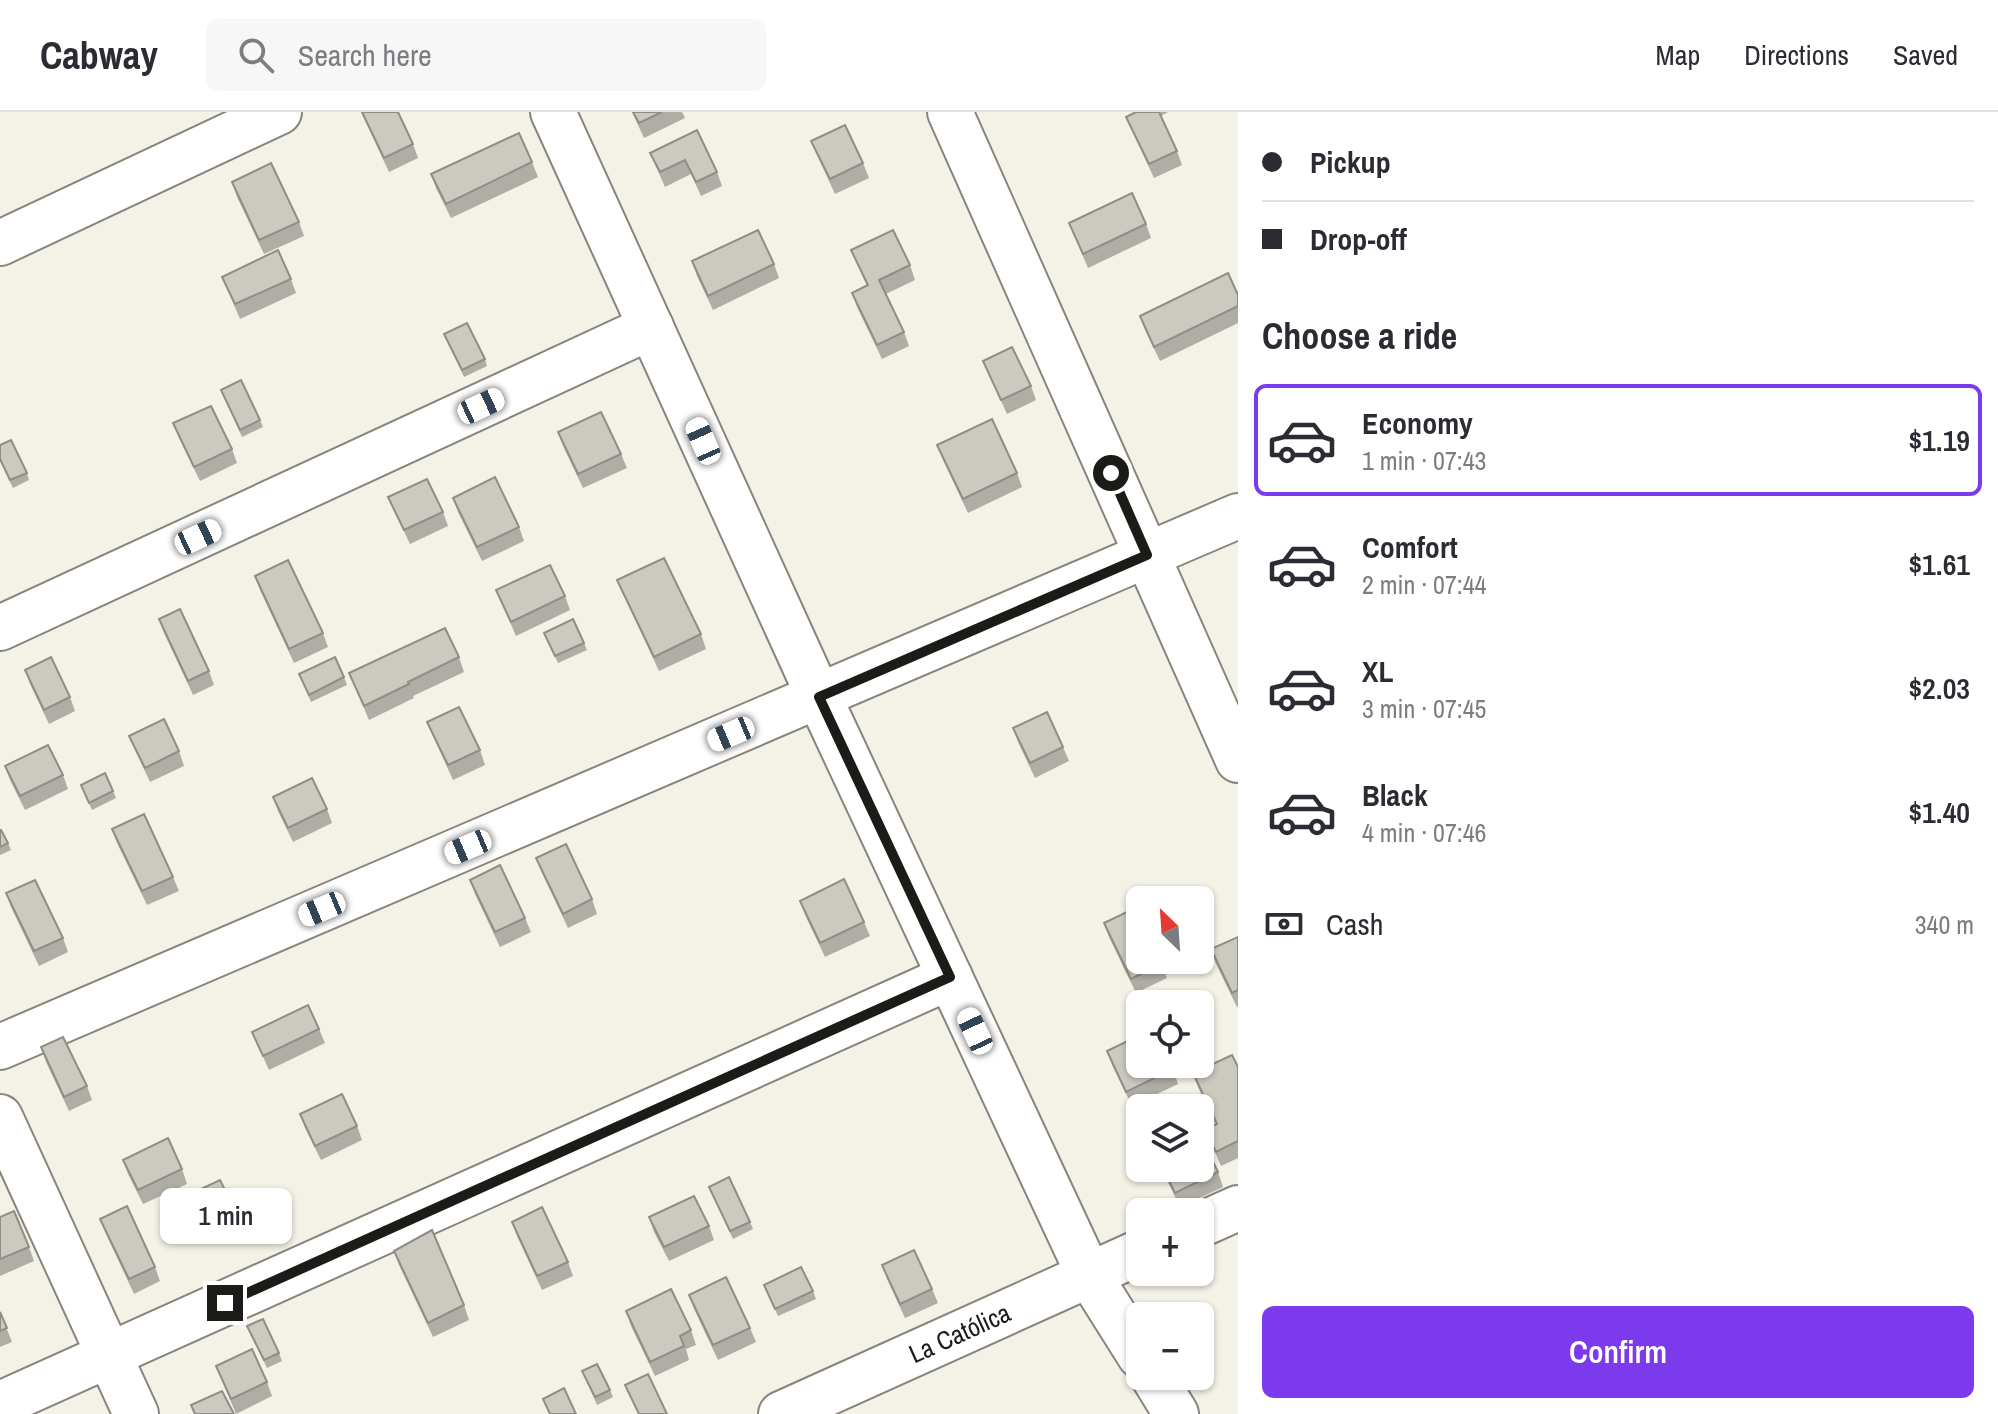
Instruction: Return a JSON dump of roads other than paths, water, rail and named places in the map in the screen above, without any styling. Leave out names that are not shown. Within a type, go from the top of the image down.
[{"type":"street","points":[[0,243],[279,112]]},
{"type":"street","points":[[553,112],[819,697],[1089,1275],[1126,1334]]},
{"type":"street","points":[[950,112],[1238,760]]},
{"type":"street","points":[[0,628],[651,327]]},
{"type":"street","points":[[0,1047],[1238,516]]},
{"type":"street","points":[[0,1404],[950,977]]},
{"type":"street","points":[[0,1117],[136,1414]]},
{"type":"street","points":[[1214,1219],[1238,1208]]},
{"type":"street","name":"La Católica","points":[[781,1414],[1126,1258]]},
{"type":"street","points":[[1161,1390],[1176,1414]]}]
